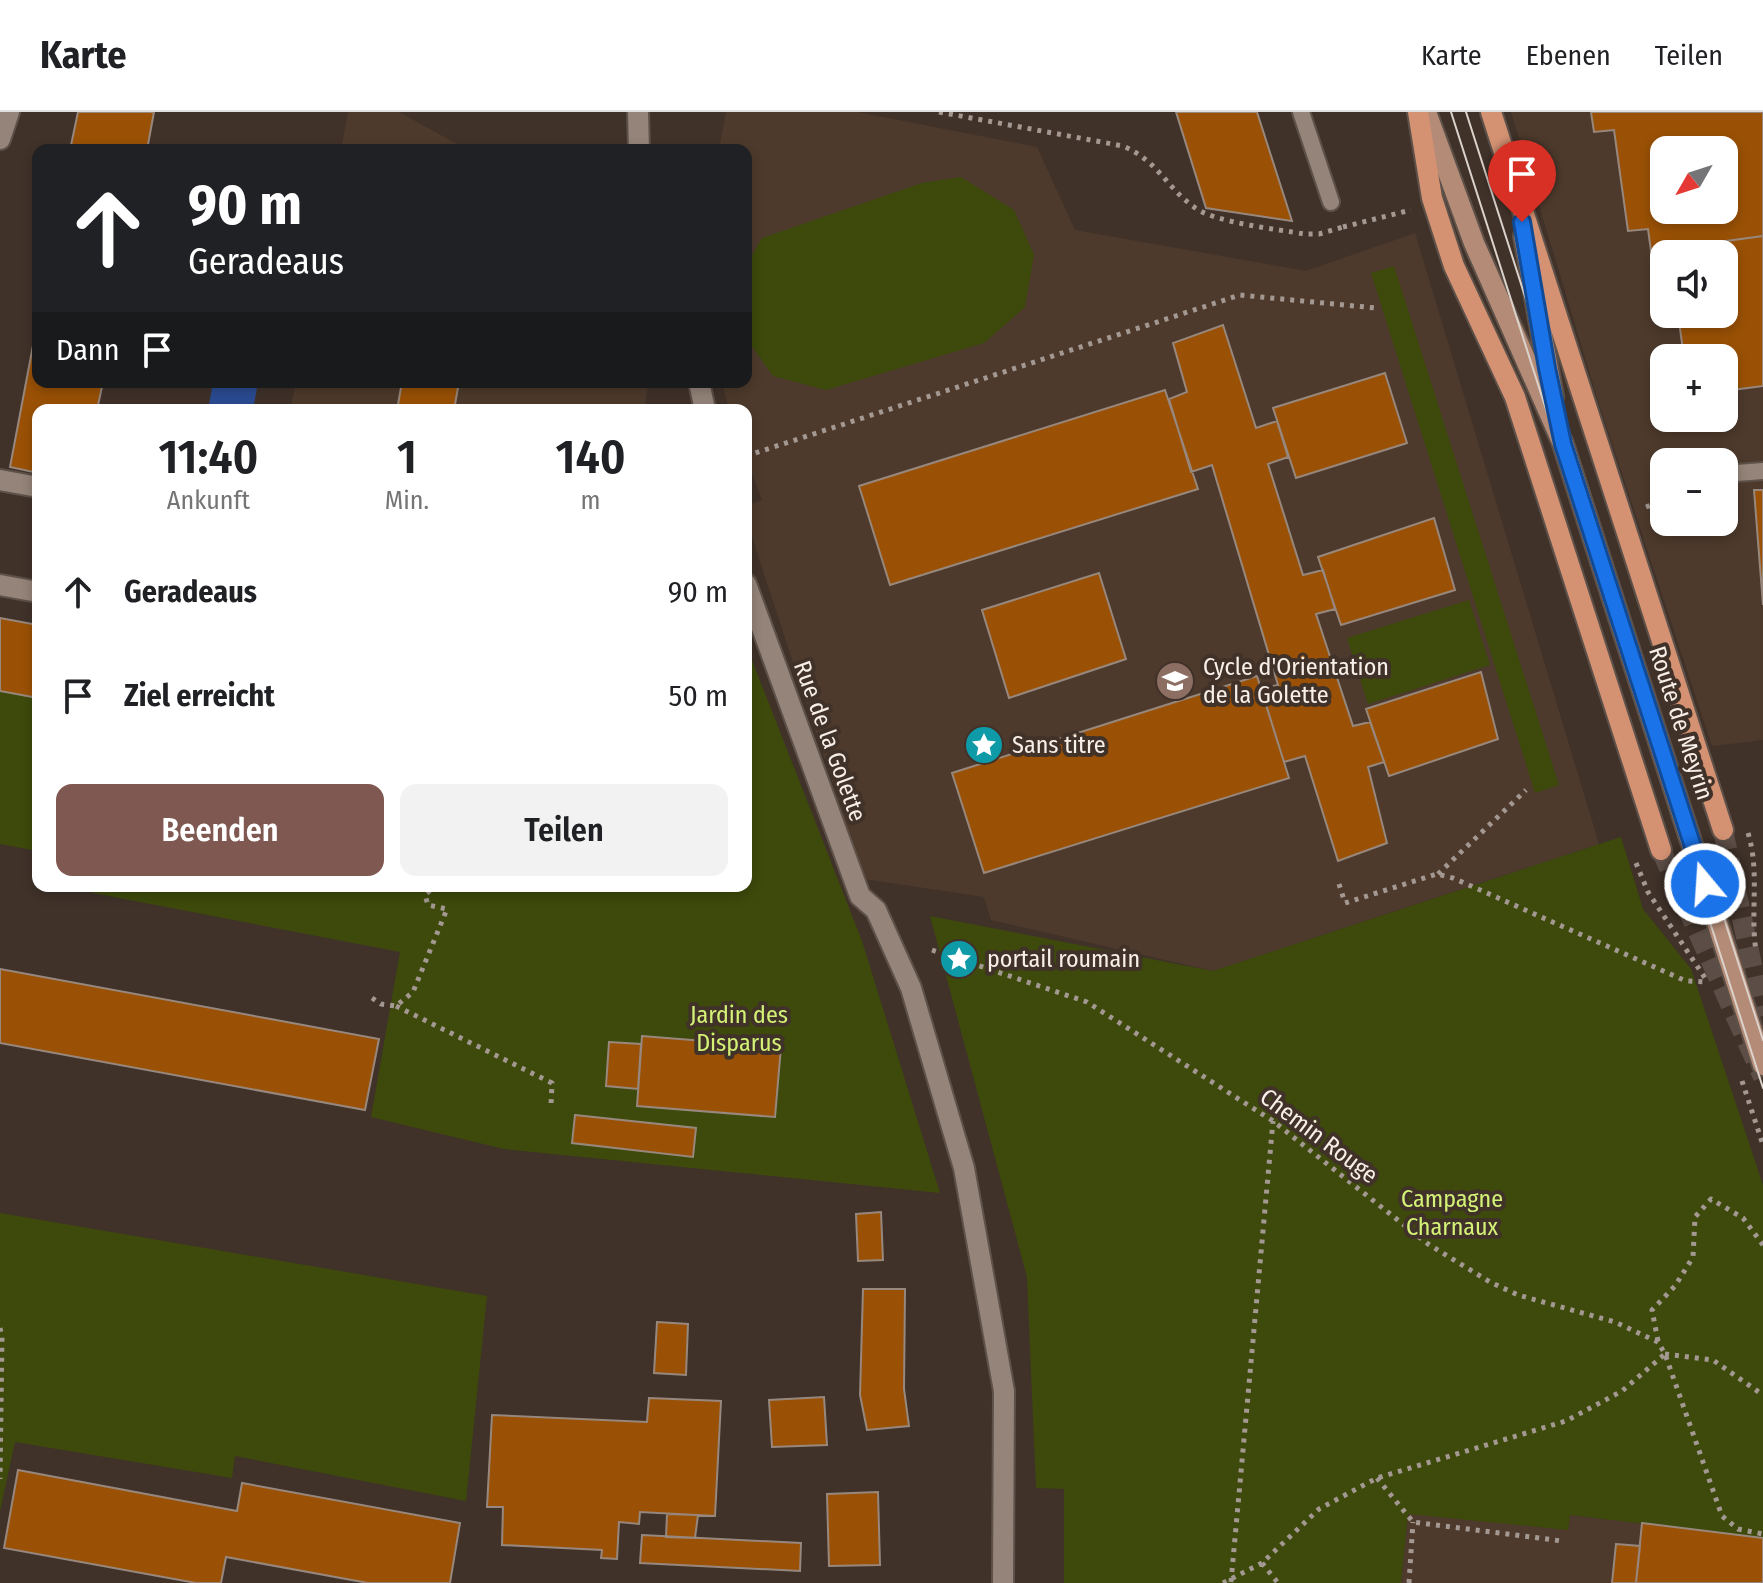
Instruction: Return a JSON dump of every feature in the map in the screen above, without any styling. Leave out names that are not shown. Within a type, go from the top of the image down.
[{"type":"main road","points":[[1418,112],[1432,198],[1454,266],[1515,397],[1661,850]]},
{"type":"main road","points":[[1491,112],[1723,830]]},
{"type":"street","points":[[0,139],[9,112]]},
{"type":"street","points":[[638,112],[639,144]]},
{"type":"street","points":[[1426,112],[1474,243],[1563,444]]},
{"type":"street","points":[[1517,192],[1563,444]]},
{"type":"street","name":"Route de Meyrin","points":[[1563,444],[1763,1065]]},
{"type":"street","points":[[0,480],[32,486]]},
{"type":"street","points":[[0,585],[32,591]]},
{"type":"street","name":"Rue de la Golette","points":[[752,607],[860,896],[876,910],[911,988],[964,1168],[1004,1391],[1003,1583]]},
{"type":"lane","points":[[1301,112],[1331,202]]},
{"type":"lane","points":[[1738,473],[1763,471]]},
{"type":"path","points":[[939,112],[1123,146],[1155,166],[1197,210],[1217,217],[1304,234],[1319,234],[1421,207]]},
{"type":"path","points":[[1331,202],[1337,221],[1343,227]]},
{"type":"path","points":[[752,454],[1240,295],[1376,308]]},
{"type":"path","points":[[1645,507],[1650,505]]},
{"type":"path","points":[[1339,884],[1345,903],[1437,874],[1526,790]]},
{"type":"path","points":[[1437,874],[1453,878],[1686,981],[1708,982]]},
{"type":"path","points":[[396,1006],[413,992],[447,909],[428,905],[425,895],[428,892]]},
{"type":"path","name":"Chemin Rouge","points":[[932,950],[1087,1002],[1273,1121],[1428,1244],[1490,1282],[1518,1295],[1615,1322],[1658,1342]]},
{"type":"path","points":[[372,998],[381,1004],[396,1006],[552,1083],[551,1106]]},
{"type":"path","points":[[1231,1581],[1273,1121]]},
{"type":"path","points":[[1763,1245],[1743,1218],[1711,1199],[1695,1217],[1693,1257],[1675,1286],[1652,1310],[1658,1342],[1665,1354],[1722,1516],[1738,1529],[1763,1534]]},
{"type":"path","points":[[0,1328],[0,1479]]},
{"type":"path","points":[[1223,1583],[1262,1563],[1319,1509],[1377,1478],[1566,1421],[1622,1391],[1665,1354],[1713,1360],[1763,1395]]},
{"type":"path","points":[[1377,1478],[1413,1522],[1409,1583]]},
{"type":"path","points":[[1413,1522],[1562,1541]]},
{"type":"path","points":[[1262,1563],[1278,1583]]},
{"type":"shaded area","points":[[348,112],[399,112],[457,144],[342,144]]},
{"type":"shaded area","name":"Cycle d'Orientation de la Golette","points":[[726,112],[857,112],[1037,147],[1075,230],[1306,271],[1415,233],[1599,844],[1213,971],[991,920],[984,897],[864,879],[752,537],[752,504],[762,500],[752,474],[752,404],[728,404],[724,388],[752,388],[752,144],[720,144]]},
{"type":"shaded area","points":[[1511,112],[1763,112],[1763,740],[1712,746],[1599,404]]},
{"type":"shaded area","points":[[295,388],[648,388],[645,404],[291,404]]},
{"type":"shaded area","points":[[1408,1513],[1568,1530],[1570,1515],[1763,1538],[1763,1583],[1401,1583]]},
{"type":"green space","points":[[961,177],[1014,210],[1034,255],[1025,307],[984,343],[826,390],[773,376],[752,346],[752,256],[762,238],[922,183]]},
{"type":"green space","points":[[1394,266],[1559,785],[1535,793],[1371,273]]},
{"type":"green space","points":[[1469,600],[1490,665],[1368,704],[1347,638]]},
{"type":"green space","name":"Jardin des Disparus","points":[[752,660],[862,941],[940,1193],[504,1149],[371,1117],[400,952],[93,893],[752,892]]},
{"type":"green space","points":[[0,691],[32,697],[32,850],[0,844]]},
{"type":"green space","name":"Campagne Charnaux","points":[[1621,837],[1643,909],[1691,969],[1763,1185],[1763,1538],[1570,1515],[1568,1530],[1408,1514],[1401,1583],[1064,1583],[1064,1489],[1036,1488],[1027,1277],[930,916],[1213,971]]},
{"type":"green space","points":[[0,1213],[487,1296],[466,1501],[235,1456],[232,1478],[15,1442],[0,1511]]},
{"type":"water","points":[[212,388],[257,388],[254,404],[209,404]]},
{"type":"building","points":[[78,112],[154,112],[148,144],[71,144]]},
{"type":"building","points":[[1176,112],[1257,112],[1292,221],[1206,208]]},
{"type":"building","points":[[1591,112],[1763,112],[1763,236],[1733,240],[1650,240],[1650,244],[1648,229],[1628,231],[1614,130],[1594,132]]},
{"type":"building","points":[[1763,236],[1763,386],[1738,389],[1738,344],[1682,344],[1680,328],[1738,328],[1738,240],[1734,240]]},
{"type":"building","points":[[1223,325],[1256,428],[1277,421],[1288,457],[1268,464],[1303,575],[1323,570],[1335,609],[1316,614],[1353,726],[1370,722],[1384,762],[1368,767],[1387,843],[1338,861],[1305,756],[1284,762],[1261,689],[1278,685],[1212,465],[1191,472],[1169,399],[1187,392],[1173,343]]},
{"type":"building","points":[[32,351],[32,388],[102,388],[98,404],[32,404],[32,472],[10,467]]},
{"type":"building","points":[[1385,373],[1407,443],[1296,478],[1273,408]]},
{"type":"building","points":[[401,388],[458,388],[455,404],[398,404]]},
{"type":"building","points":[[1165,390],[1198,489],[890,585],[859,486]]},
{"type":"building","points":[[1754,490],[1763,490],[1763,605]]},
{"type":"building","points":[[1434,518],[1455,590],[1341,625],[1318,557]]},
{"type":"building","points":[[1099,573],[1126,659],[1009,698],[982,610]]},
{"type":"building","points":[[0,618],[32,624],[32,697],[0,691]]},
{"type":"building","points":[[1481,672],[1498,739],[1389,776],[1366,709]]},
{"type":"building","points":[[1257,676],[1289,778],[984,873],[952,773]]},
{"type":"building","points":[[0,969],[379,1039],[365,1110],[0,1043]]},
{"type":"building","points":[[642,1036],[781,1047],[775,1117],[637,1106]]},
{"type":"building","points":[[609,1042],[641,1044],[638,1089],[606,1086]]},
{"type":"building","points":[[575,1115],[696,1128],[693,1157],[572,1143]]},
{"type":"building","points":[[881,1212],[883,1260],[858,1261],[856,1214]]},
{"type":"building","points":[[863,1289],[905,1289],[904,1389],[909,1426],[867,1430],[860,1395]]},
{"type":"building","points":[[657,1322],[688,1324],[686,1375],[654,1373]]},
{"type":"building","points":[[824,1397],[827,1445],[772,1447],[769,1400]]},
{"type":"building","points":[[649,1398],[721,1401],[715,1516],[640,1512],[639,1524],[619,1522],[617,1559],[601,1558],[602,1550],[502,1545],[503,1507],[487,1507],[492,1415],[647,1422]]},
{"type":"building","points":[[18,1470],[237,1511],[242,1483],[460,1523],[450,1583],[368,1583],[226,1557],[221,1583],[196,1583],[4,1548]]},
{"type":"building","points":[[878,1492],[880,1565],[829,1566],[827,1494]]},
{"type":"building","points":[[667,1514],[698,1515],[695,1538],[666,1537]]},
{"type":"building","points":[[1642,1523],[1763,1538],[1763,1583],[1636,1583]]},
{"type":"building","points":[[642,1535],[801,1543],[800,1571],[640,1563]]},
{"type":"building","points":[[1616,1544],[1640,1546],[1636,1583],[1612,1583]]},
{"type":"tunnel","points":[[1723,830],[1763,1016]]},
{"type":"tunnel","points":[[1661,850],[1763,1077]]},
{"type":"tram line","points":[[1451,112],[1763,1088]]},
{"type":"tram line","points":[[1466,112],[1763,1040]]},
{"type":"place","name":"Cycle d'Orientation de la Golette","points":[[1175,681]]},
{"type":"place","name":"Sans titre","points":[[984,745]]},
{"type":"place","name":"portail roumain","points":[[959,959]]},
{"type":"route","points":[[1522,222],[1563,444],[1705,884]]}]
